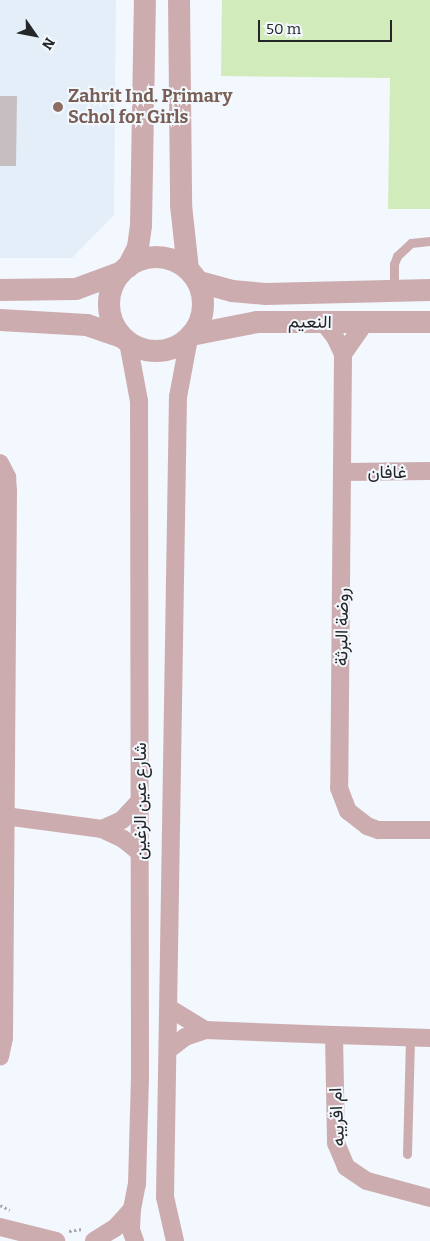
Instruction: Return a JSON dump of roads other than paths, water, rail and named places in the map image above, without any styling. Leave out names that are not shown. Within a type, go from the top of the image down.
[{"type":"street","points":[[125,340],[110,316],[109,304],[110,293],[138,247],[141,225],[145,0]]},
{"type":"street","points":[[0,320],[74,323],[100,327],[153,352],[178,346],[190,337],[203,310],[194,275],[181,205],[179,0]]},
{"type":"street","points":[[0,290],[76,289],[152,257],[177,262],[194,275]]},
{"type":"street","name":"النعيم","points":[[194,275],[232,291],[265,294],[430,290]]},
{"type":"street","name":"النعيم","points":[[190,337],[257,322],[430,322]]},
{"type":"street","name":"روضة البرثة","points":[[323,322],[335,337],[343,354],[344,472],[339,788],[348,811],[367,826],[378,830],[430,830]]},
{"type":"street","points":[[343,354],[365,323]]},
{"type":"street","name":"شارع عين الزغين","points":[[175,1241],[167,1214],[178,398],[190,337]]},
{"type":"street","name":"شارع عين الزغين","points":[[90,1235],[115,1228],[132,1208],[137,1184],[140,1078],[139,401],[125,340]]},
{"type":"street","points":[[0,463],[7,477],[8,491],[4,647],[4,1038],[0,1057]]},
{"type":"street","name":"غافان","points":[[344,472],[430,471]]},
{"type":"street","points":[[102,829],[122,820],[140,801]]},
{"type":"street","points":[[5,816],[102,829],[124,839],[140,853]]},
{"type":"street","points":[[169,1008],[205,1030]]},
{"type":"street","points":[[168,1050],[185,1037],[205,1030],[430,1038]]},
{"type":"street","name":"ام اقريبه","points":[[334,1035],[336,1142],[346,1167],[367,1181],[430,1198]]},
{"type":"street","points":[[132,1208],[131,1230],[135,1241]]},
{"type":"street","points":[[159,1241],[167,1214]]},
{"type":"street","points":[[0,1227],[59,1236]]},
{"type":"lane","points":[[394,291],[394,264],[397,256],[411,243],[430,242]]},
{"type":"lane","points":[[407,1154],[410,1038]]},
{"type":"place","name":"Zahrit Ind. Primary Schol for Girls","points":[[58,107]]}]
